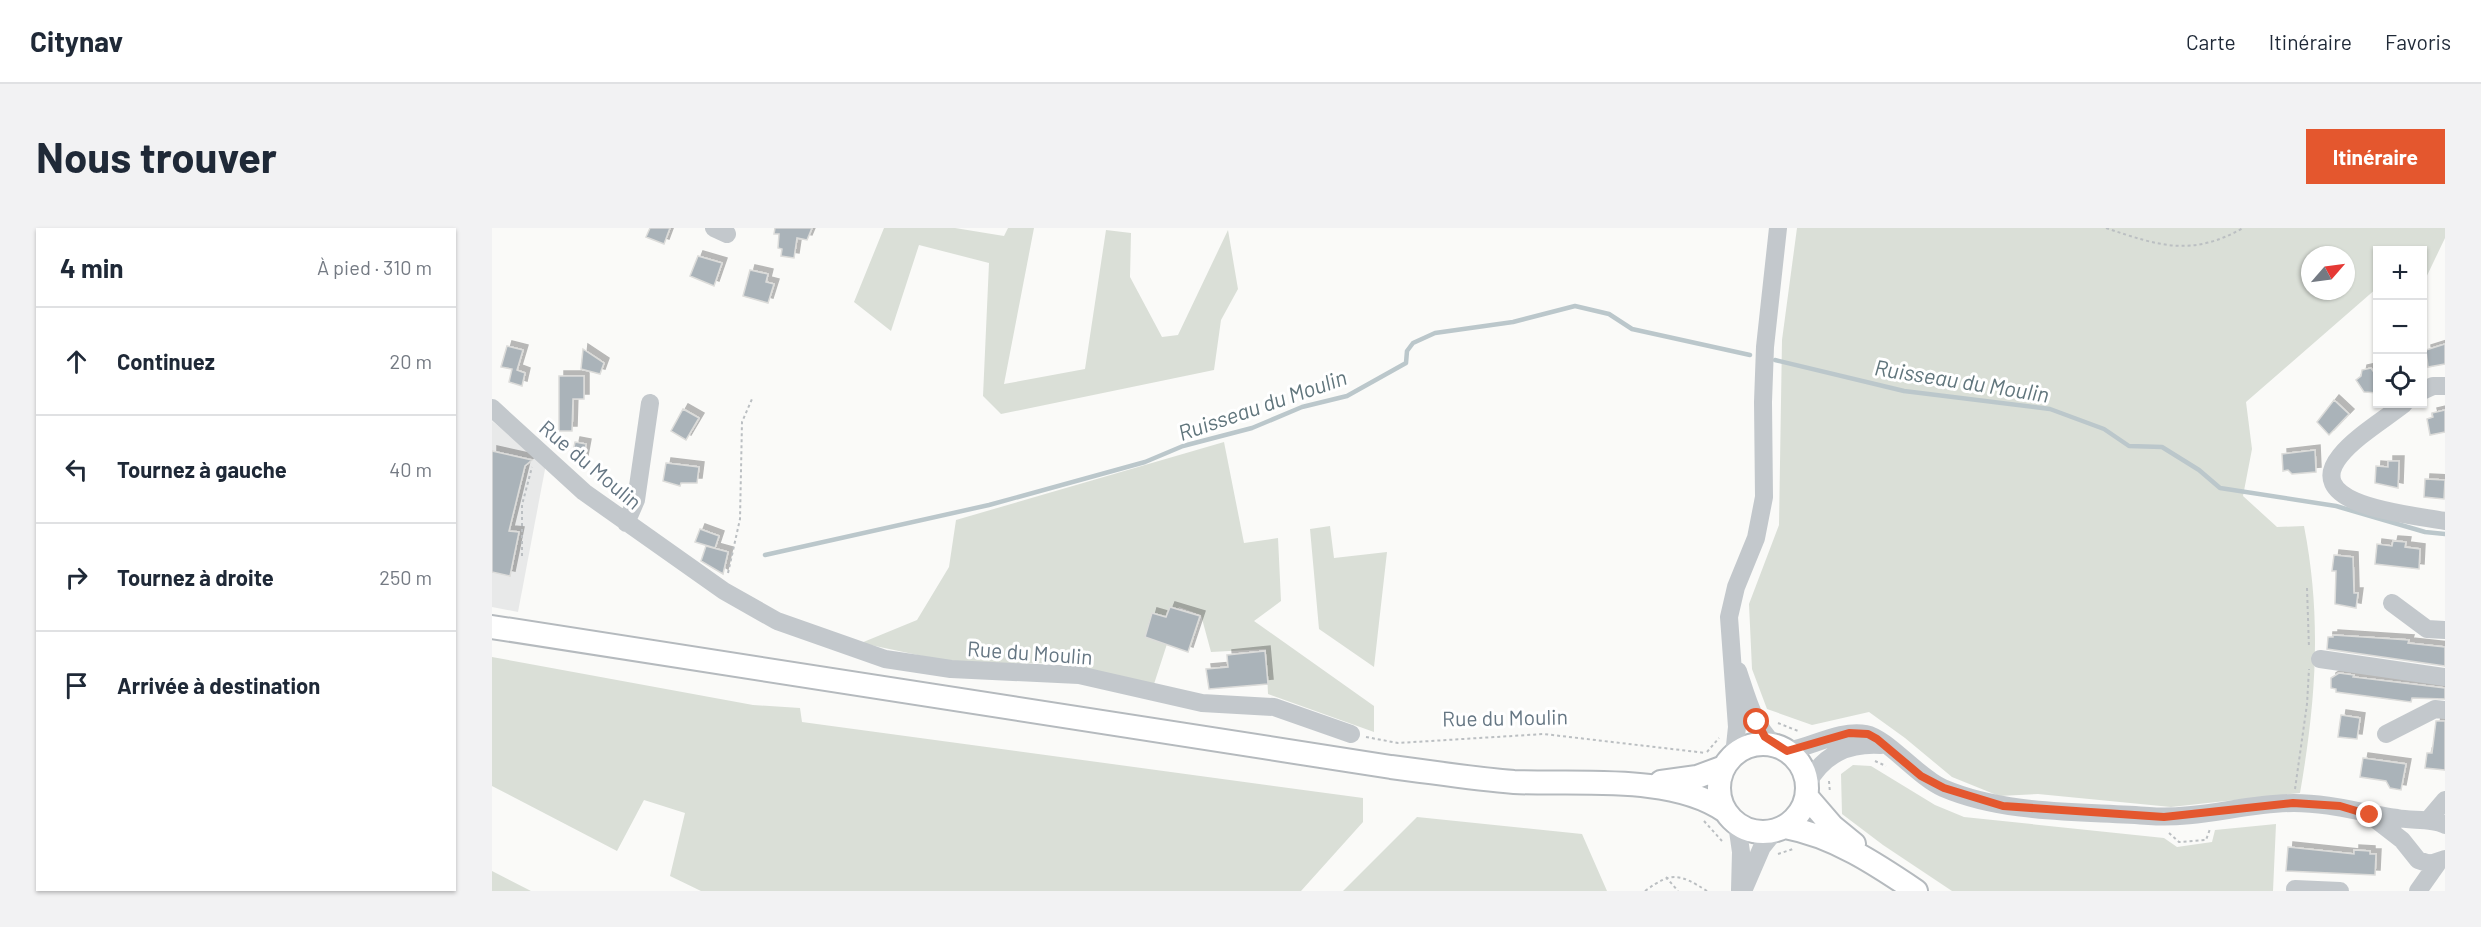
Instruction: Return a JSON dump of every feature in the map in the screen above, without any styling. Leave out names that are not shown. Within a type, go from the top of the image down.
[{"type":"main road","points":[[492,627],[1391,766],[1511,781],[1629,785],[1697,796],[1755,832],[1812,834],[1870,860]]},
{"type":"main road","points":[[1629,785],[1689,779],[1729,761],[1757,744],[1788,743],[1818,789],[1832,826],[1870,860],[1916,891]]},
{"type":"main road","points":[[1729,761],[1719,790],[1731,818]]},
{"type":"main road","points":[[1786,834],[1818,789]]},
{"type":"street","points":[[1729,761],[1737,727],[1729,617],[1736,587],[1756,538],[1764,497],[1763,402],[1778,228]]},
{"type":"street","points":[[2427,389],[2445,386]]},
{"type":"street","points":[[626,523],[636,500],[650,403]]},
{"type":"street","points":[[2399,408],[2341,454],[2332,475],[2334,486],[2342,495],[2359,504],[2445,521]]},
{"type":"street","name":"Rue du Moulin","points":[[494,412],[535,446],[584,492],[724,591],[777,621],[885,659],[951,669],[1079,675],[1202,703],[1274,707],[1351,734]]},
{"type":"street","points":[[2392,603],[2427,629],[2445,630]]},
{"type":"street","points":[[1730,645],[1753,713],[1765,737],[1788,743],[1849,733],[1868,734],[1921,776],[1944,788],[2003,806],[2164,817],[2293,803],[2340,806],[2370,815],[2437,821]]},
{"type":"street","points":[[2320,659],[2445,677]]},
{"type":"street","points":[[2386,734],[2435,709],[2445,710]]},
{"type":"street","points":[[1818,789],[1824,760],[1831,755],[1856,746],[1883,745]]},
{"type":"street","points":[[2418,891],[2410,836],[2437,821],[2445,800]]},
{"type":"street","points":[[2370,815],[2414,854],[2441,862],[2418,891]]},
{"type":"street","points":[[1731,818],[1741,852],[1742,891]]},
{"type":"street","points":[[1742,891],[1762,847],[1786,834]]},
{"type":"street","points":[[2295,889],[2340,891]]},
{"type":"path","points":[[2106,228],[2152,244],[2191,248],[2221,241],[2243,228]]},
{"type":"path","points":[[724,591],[740,519],[742,422],[752,399]]},
{"type":"path","points":[[522,556],[522,505],[535,446]]},
{"type":"path","points":[[2293,803],[2307,704],[2307,588]]},
{"type":"path","points":[[1775,723],[1788,743]]},
{"type":"path","points":[[1703,758],[1725,733]]},
{"type":"path","name":"Rue du Moulin","points":[[1351,734],[1398,743],[1544,734],[1706,753]]},
{"type":"path","points":[[1703,819],[1726,844]]},
{"type":"path","points":[[1770,855],[1784,852],[1786,834]]},
{"type":"path","points":[[1666,877],[1678,891]]},
{"type":"path","points":[[1645,891],[1666,877],[1685,877],[1707,891]]},
{"type":"shaded area","points":[[884,228],[955,228],[1004,236],[1008,228],[1034,228],[1004,384],[1085,369],[1106,230],[1131,233],[1130,277],[1162,337],[1178,335],[1228,230],[1238,289],[1221,320],[1214,370],[1001,414],[983,396],[989,263],[919,245],[891,331],[854,302]]},
{"type":"shaded area","points":[[1797,228],[2445,228],[2445,238],[2427,276],[2427,246],[2373,246],[2373,291],[2246,402],[2252,449],[2243,496],[2277,527],[2304,526],[2310,560],[2315,659],[2310,725],[2300,793],[2171,807],[2038,794],[1999,796],[1952,777],[1869,712],[1812,725],[1767,709],[1752,669],[1749,604],[1779,525],[1782,340]]},
{"type":"shaded area","points":[[492,421],[546,464],[518,612],[492,607]]},
{"type":"shaded area","points":[[1224,442],[1244,543],[1278,538],[1281,601],[1254,621],[1374,706],[1374,732],[1268,694],[1266,649],[1211,652],[1201,615],[1179,607],[1154,684],[1060,663],[960,664],[861,643],[917,620],[949,567],[956,520]]},
{"type":"shaded area","points":[[1330,526],[1334,558],[1387,552],[1374,667],[1319,629],[1310,529]]},
{"type":"shaded area","points":[[492,657],[753,705],[800,708],[802,722],[1363,798],[1363,822],[1301,891],[701,891],[670,876],[685,813],[644,800],[617,851],[492,786]]},
{"type":"shaded area","points":[[1853,765],[1871,766],[1935,805],[1964,817],[2164,838],[2177,847],[2212,842],[2215,830],[2276,824],[2273,891],[1952,891],[1883,845],[1842,814],[1841,774]]},
{"type":"shaded area","points":[[1417,817],[1582,834],[1607,891],[1343,891]]},
{"type":"shaded area","points":[[492,871],[531,891],[492,891]]},
{"type":"building","points":[[650,228],[670,228],[664,244],[646,237]]},
{"type":"building","points":[[775,228],[812,228],[807,240],[797,238],[794,258],[781,256],[782,249],[778,248],[779,234],[774,234]]},
{"type":"building","points":[[698,256],[722,263],[714,286],[690,276]]},
{"type":"building","points":[[750,270],[768,274],[766,282],[774,284],[768,303],[743,296]]},
{"type":"building","points":[[2445,344],[2445,364],[2428,367],[2427,350]]},
{"type":"building","points":[[507,346],[523,350],[517,370],[525,373],[522,386],[509,382],[512,369],[501,367]]},
{"type":"building","points":[[583,349],[604,363],[600,374],[581,369]]},
{"type":"building","points":[[2371,368],[2373,371],[2373,393],[2364,392],[2356,380],[2361,376],[2362,370]]},
{"type":"building","points":[[559,376],[584,376],[584,399],[573,399],[572,431],[559,431]]},
{"type":"building","points":[[2334,400],[2349,414],[2329,435],[2317,422]]},
{"type":"building","points":[[683,409],[699,418],[686,440],[671,431]]},
{"type":"building","points":[[2445,410],[2445,432],[2430,435],[2427,419],[2433,417],[2432,413]]},
{"type":"building","points":[[575,442],[586,444],[583,460],[572,457]]},
{"type":"building","points":[[2315,450],[2316,472],[2292,474],[2288,470],[2283,471],[2282,454]]},
{"type":"building","points":[[492,451],[532,460],[525,466],[509,531],[519,532],[510,576],[492,572]]},
{"type":"building","points":[[2388,461],[2399,461],[2398,488],[2375,483],[2376,466],[2388,467]]},
{"type":"building","points":[[666,463],[699,467],[697,483],[681,483],[680,486],[663,481]]},
{"type":"building","points":[[2425,479],[2445,480],[2444,499],[2424,497]]},
{"type":"building","points":[[700,529],[719,536],[715,548],[695,542]]},
{"type":"building","points":[[2393,541],[2406,542],[2405,547],[2420,549],[2419,569],[2375,564],[2377,544],[2392,546]]},
{"type":"building","points":[[706,546],[728,552],[723,574],[701,561]]},
{"type":"building","points":[[2334,555],[2353,557],[2354,593],[2358,593],[2356,608],[2335,604],[2336,571],[2332,571]]},
{"type":"building","points":[[1170,607],[1200,616],[1188,652],[1145,637],[1152,613],[1166,617]]},
{"type":"building","points":[[2333,635],[2409,640],[2408,643],[2445,647],[2445,666],[2327,649],[2328,637],[2333,637]]},
{"type":"building","points":[[1265,651],[1268,684],[1209,689],[1206,669],[1228,667],[1227,655]]},
{"type":"building","points":[[2339,673],[2354,675],[2353,677],[2445,688],[2445,699],[2412,698],[2411,702],[2336,692],[2336,689],[2331,688],[2331,678]]},
{"type":"building","points":[[2341,715],[2360,718],[2357,739],[2338,737]]},
{"type":"building","points":[[2436,721],[2445,721],[2445,770],[2425,768],[2427,753],[2432,753]]},
{"type":"building","points":[[2363,758],[2406,764],[2401,790],[2390,788],[2386,781],[2360,777]]},
{"type":"building","points":[[2288,847],[2354,854],[2354,850],[2370,851],[2370,854],[2376,854],[2375,875],[2286,871]]},
{"type":"waterway","name":"Ruisseau du Moulin","points":[[765,555],[989,505],[1145,462],[1183,446],[1252,428],[1302,407],[1347,396],[1406,363],[1407,351],[1413,343],[1435,333],[1513,322],[1575,306],[1609,314],[1632,329],[1750,355]]},
{"type":"waterway","name":"Ruisseau du Moulin","points":[[1775,360],[1904,391],[2050,409],[2104,429],[2129,446],[2162,447],[2199,470],[2220,488],[2336,506],[2425,532],[2445,534]]},
{"type":"route","points":[[1757,722],[1765,737],[1787,751],[1849,733],[1868,734],[1889,748],[1921,776],[1944,788],[2003,806],[2164,817],[2293,803],[2340,806],[2370,815]]}]
